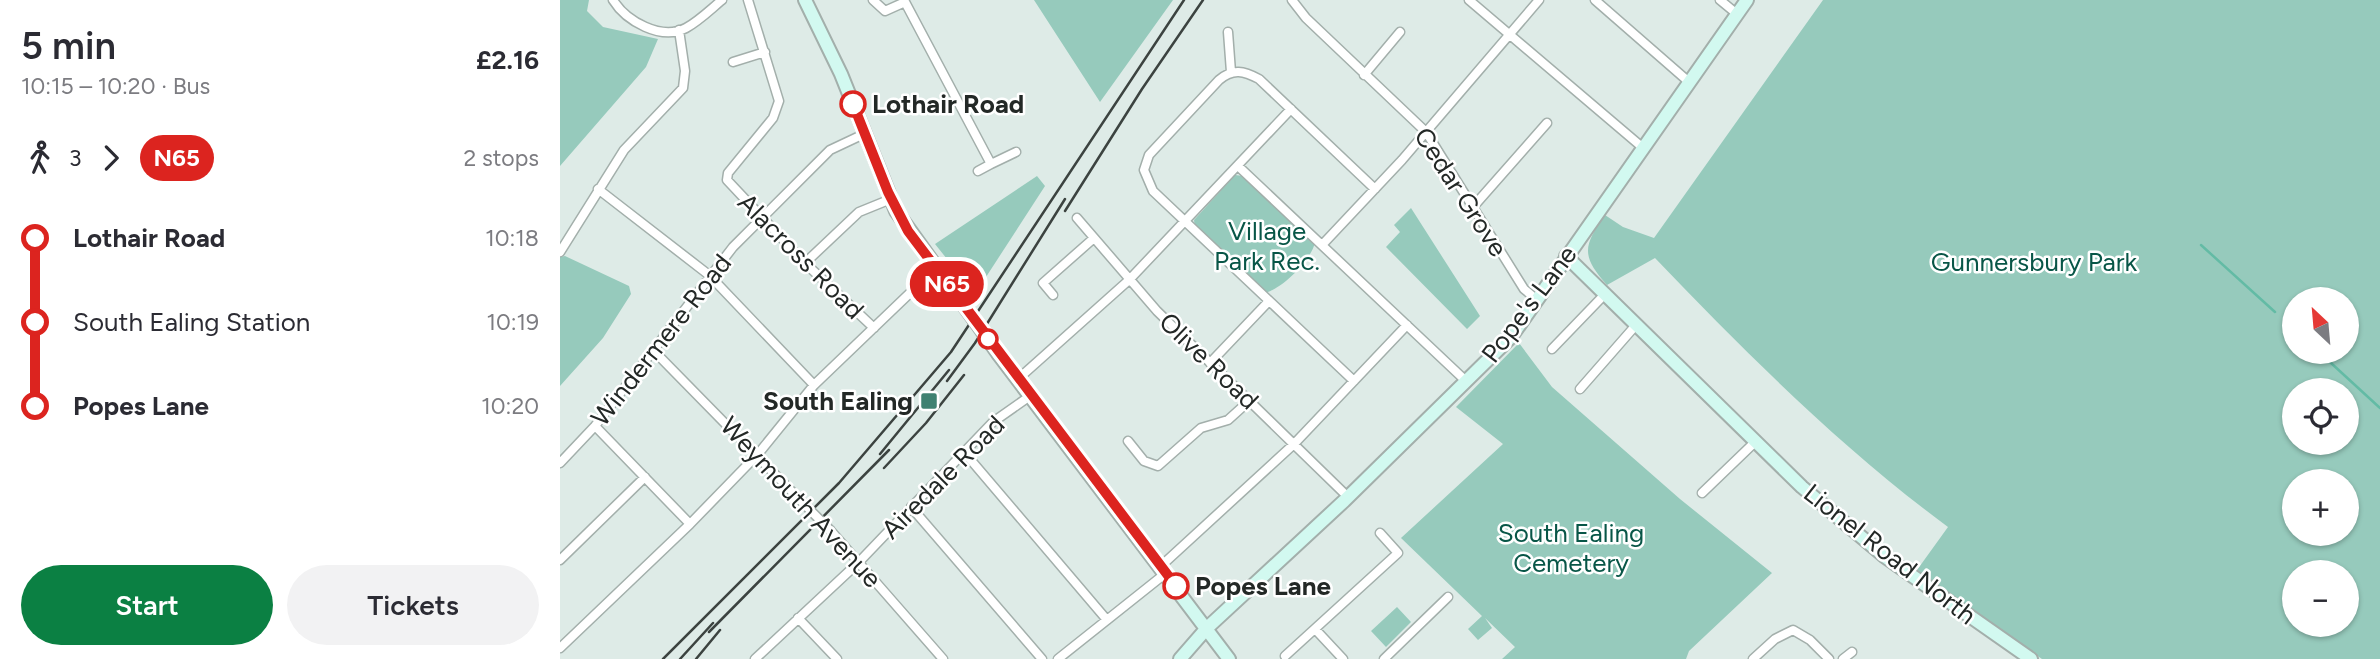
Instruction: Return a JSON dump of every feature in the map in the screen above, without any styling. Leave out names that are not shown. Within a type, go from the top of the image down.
[{"type":"main road","points":[[805,0],[841,74],[891,199],[908,231],[1229,659]]},
{"type":"main road","name":"Pope's Lane","points":[[1180,659],[1207,628],[1348,497],[1511,337],[1747,0]]},
{"type":"main road","name":"Lionel Road North","points":[[1566,256],[1754,443],[1884,556],[2031,659]]},
{"type":"street","points":[[613,0],[622,13],[638,24],[679,30],[722,0]]},
{"type":"street","points":[[733,62],[765,52],[748,0]]},
{"type":"street","points":[[873,0],[885,11],[905,2],[990,164]]},
{"type":"street","name":"Cedar Grove","points":[[1292,0],[1306,18],[1426,132],[1524,289],[1536,299]]},
{"type":"street","points":[[1469,0],[1642,148]]},
{"type":"street","points":[[1322,245],[1426,132],[1539,0]]},
{"type":"street","points":[[1595,0],[1689,82]]},
{"type":"street","points":[[1720,0],[1737,14]]},
{"type":"street","points":[[560,253],[597,189],[624,150],[683,88],[685,71],[679,30]]},
{"type":"street","points":[[1228,32],[1231,72]]},
{"type":"street","points":[[1364,75],[1400,32]]},
{"type":"street","name":"Alacross Road","points":[[765,52],[779,101],[778,108],[773,118],[728,173],[729,184],[804,263],[874,328]]},
{"type":"street","points":[[1354,382],[1146,182],[1145,164],[1149,155],[1219,80],[1231,72],[1244,71],[1259,79],[1375,189]]},
{"type":"street","points":[[1018,379],[1129,279],[1291,109]]},
{"type":"street","points":[[1473,207],[1547,123]]},
{"type":"street","points":[[761,218],[830,150],[864,134]]},
{"type":"street","points":[[978,171],[1016,152]]},
{"type":"street","points":[[1238,166],[1467,382]]},
{"type":"street","points":[[597,189],[709,275],[814,385]]},
{"type":"street","points":[[804,263],[859,212],[891,199]]},
{"type":"street","name":"Windermere Road","points":[[560,463],[595,426],[709,275],[761,218]]},
{"type":"street","name":"Olive Road","points":[[1077,218],[1129,279],[1210,363],[1348,497]]},
{"type":"street","points":[[1053,295],[1043,283],[1094,238]]},
{"type":"street","points":[[560,648],[693,523],[758,454],[814,385],[936,269]]},
{"type":"street","points":[[1552,349],[1606,293]]},
{"type":"street","points":[[1210,363],[1269,301]]},
{"type":"street","points":[[1058,659],[1163,570],[1294,444],[1407,325]]},
{"type":"street","points":[[1580,389],[1636,325]]},
{"type":"street","name":"Weymouth Avenue","points":[[653,350],[831,531],[943,659]]},
{"type":"street","name":"Airedale Road","points":[[755,659],[859,562],[993,422],[1030,396]]},
{"type":"street","points":[[1128,441],[1144,461],[1158,466],[1201,428],[1228,420],[1250,401]]},
{"type":"street","points":[[595,426],[693,523]]},
{"type":"street","points":[[1702,494],[1754,443]]},
{"type":"street","points":[[964,452],[1107,620]]},
{"type":"street","points":[[560,560],[645,477]]},
{"type":"street","points":[[911,507],[1042,659]]},
{"type":"street","points":[[1285,656],[1398,553],[1380,533]]},
{"type":"street","points":[[1388,658],[1448,597]]},
{"type":"street","points":[[798,618],[837,659]]},
{"type":"street","points":[[1315,629],[1343,659]]},
{"type":"street","points":[[1754,659],[1775,639],[1793,630],[1810,640],[1829,659]]},
{"type":"street","points":[[1843,659],[1852,652]]},
{"type":"green space","points":[[560,0],[589,0],[587,11],[603,27],[658,39],[646,67],[560,166]]},
{"type":"green space","points":[[1034,0],[1173,0],[1100,102]]},
{"type":"green space","name":"Gunnersbury Park","points":[[1823,0],[2380,0],[2380,659],[2042,659],[1917,570],[1948,527],[1832,432],[1724,329],[1655,258],[1607,285],[1589,258],[1589,243],[1605,215],[1623,227],[1654,238]]},
{"type":"green space","name":"Village Park Rec.","points":[[1235,175],[1243,176],[1315,242],[1308,257],[1295,273],[1279,286],[1264,293],[1195,228],[1194,220]]},
{"type":"green space","points":[[1037,176],[1045,186],[975,294],[935,244]]},
{"type":"green space","points":[[1411,208],[1480,316],[1467,329],[1386,247],[1400,232],[1394,225]]},
{"type":"green space","points":[[565,256],[629,286],[631,294],[603,338],[560,386],[560,257]]},
{"type":"green space","name":"South Ealing Cemetery","points":[[1519,343],[1552,387],[1680,499],[1772,573],[1689,651],[1686,659],[1502,659],[1515,647],[1485,618],[1492,628],[1478,640],[1468,629],[1482,616],[1401,538],[1503,444],[1456,407]]},
{"type":"green space","points":[[1397,607],[1411,622],[1386,647],[1371,631]]},
{"type":"waterway","points":[[2201,245],[2275,312]]},
{"type":"waterway","points":[[2332,364],[2380,408]]},
{"type":"railway","points":[[663,659],[839,483],[951,352],[1184,0]]},
{"type":"railway","points":[[1065,211],[1142,89],[1203,0]]},
{"type":"railway","points":[[947,381],[975,343],[1065,199]]},
{"type":"railway","points":[[880,454],[949,370]]},
{"type":"railway","points":[[884,468],[926,423],[964,375]]},
{"type":"railway","points":[[709,632],[889,450]]},
{"type":"railway","points":[[680,659],[713,623]]},
{"type":"railway","points":[[696,659],[720,630]]},
{"type":"bus line","name":"N65","points":[[853,104],[888,192],[908,231],[1086,471],[1176,586]]},
{"type":"place","name":"Lothair Road","points":[[853,104]]},
{"type":"place","name":"South Ealing","points":[[929,401]]},
{"type":"place","name":"Popes Lane","points":[[1176,586]]}]
